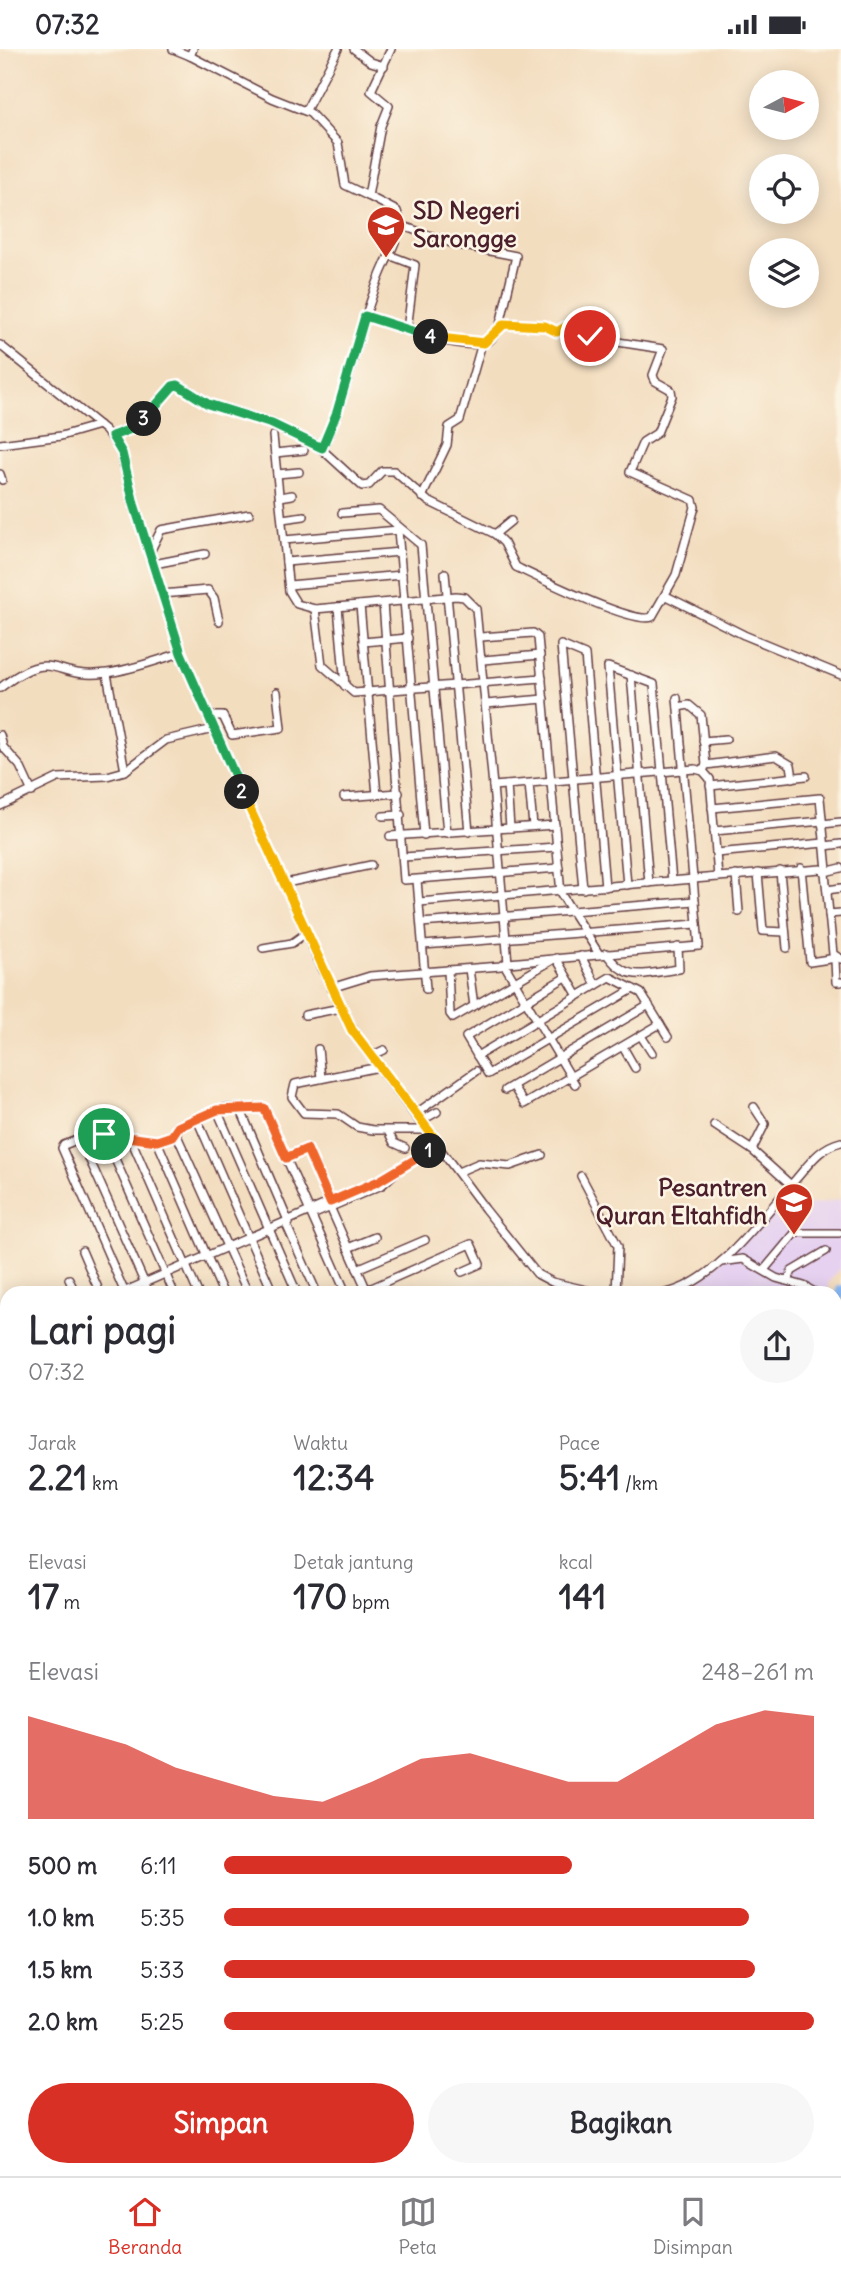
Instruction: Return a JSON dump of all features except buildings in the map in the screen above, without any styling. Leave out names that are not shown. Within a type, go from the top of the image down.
[{"type":"street","points":[[173,49],[192,52],[272,98],[306,110],[338,143],[345,185],[397,211],[400,225],[365,316],[337,412],[322,448]]},
{"type":"street","points":[[306,110],[338,49]]},
{"type":"street","points":[[354,49],[371,62],[384,66]]},
{"type":"street","points":[[368,196],[381,126],[389,106],[372,91],[391,49]]},
{"type":"street","points":[[365,316],[439,340],[482,343],[492,339],[500,325],[516,256],[454,244],[400,225]]},
{"type":"street","points":[[389,255],[415,265],[407,330]]},
{"type":"street","points":[[112,436],[137,426],[173,386],[178,385],[208,404],[272,424],[322,448],[362,486],[369,485],[382,471],[391,470],[422,497],[495,534],[504,544],[516,567],[621,613],[648,619],[666,596],[676,575],[695,506],[693,501],[632,475],[629,469],[643,442],[657,433],[672,396],[671,390],[655,381],[653,375],[663,349],[605,340],[565,327],[557,332],[545,326],[500,325]]},
{"type":"street","points":[[422,497],[447,445],[449,427],[460,420],[482,343]]},
{"type":"street","points":[[0,345],[112,436],[122,453],[181,653],[341,1008],[379,1067],[537,1274],[552,1282],[569,1286]]},
{"type":"street","points":[[0,444],[61,436],[99,425]]},
{"type":"street","points":[[273,436],[289,585],[291,597],[297,604],[316,609],[464,597],[471,602],[479,617],[507,940],[506,964],[573,1081]]},
{"type":"street","points":[[275,453],[304,450]]},
{"type":"street","points":[[277,474],[299,472]]},
{"type":"street","points":[[279,497],[292,495]]},
{"type":"street","points":[[342,513],[379,510],[421,545],[447,833]]},
{"type":"street","points":[[150,552],[161,530],[249,514]]},
{"type":"street","points":[[282,519],[304,516]]},
{"type":"street","points":[[495,534],[511,521]]},
{"type":"street","points":[[284,540],[398,530],[412,688]]},
{"type":"street","points":[[286,562],[400,552]]},
{"type":"street","points":[[153,564],[205,554]]},
{"type":"street","points":[[445,573],[469,832]]},
{"type":"street","points":[[289,585],[402,575]]},
{"type":"street","points":[[162,594],[208,590],[214,598],[219,621]]},
{"type":"street","points":[[666,596],[744,635],[841,675]]},
{"type":"street","points":[[404,601],[424,835]]},
{"type":"street","points":[[383,603],[404,880],[559,868]]},
{"type":"street","points":[[360,605],[377,795]]},
{"type":"street","points":[[338,607],[345,685]]},
{"type":"street","points":[[316,609],[320,661],[324,669],[354,693],[542,678]]},
{"type":"street","points":[[481,638],[533,633],[538,636],[560,891],[572,911],[603,953],[617,969],[627,974],[679,969],[678,947]]},
{"type":"street","points":[[363,642],[408,638]]},
{"type":"street","points":[[583,889],[561,645],[585,655],[605,887]]},
{"type":"street","points":[[0,688],[25,670],[41,664],[71,672],[107,674],[181,653]]},
{"type":"street","points":[[483,660],[540,655]]},
{"type":"street","points":[[627,885],[608,667],[654,684],[672,881]]},
{"type":"street","points":[[107,674],[125,771]]},
{"type":"street","points":[[631,675],[649,883]]},
{"type":"street","points":[[208,716],[223,716],[232,736],[281,728],[277,692]]},
{"type":"street","points":[[486,703],[544,699]]},
{"type":"street","points":[[331,988],[370,976],[699,946],[677,702],[689,705],[701,715],[704,768],[710,786],[718,877]]},
{"type":"street","points":[[0,806],[58,778],[107,776],[125,771],[166,740],[214,729]]},
{"type":"street","points":[[0,735],[3,747],[20,766],[32,792]]},
{"type":"street","points":[[703,741],[726,739]]},
{"type":"street","points":[[494,786],[640,775],[776,756],[791,765],[793,778]]},
{"type":"street","points":[[710,786],[806,776]]},
{"type":"street","points":[[529,784],[533,827]]},
{"type":"street","points":[[507,785],[510,828]]},
{"type":"street","points":[[344,797],[399,793]]},
{"type":"street","points":[[712,808],[820,798],[824,801],[822,822],[831,937],[837,959],[836,982],[841,982]]},
{"type":"street","points":[[383,816],[401,815]]},
{"type":"street","points":[[714,831],[841,822]]},
{"type":"street","points":[[390,837],[555,824]]},
{"type":"street","points":[[716,853],[841,844]]},
{"type":"street","points":[[403,857],[557,847]]},
{"type":"street","points":[[286,883],[371,865]]},
{"type":"street","points":[[419,902],[816,867],[826,871],[841,868]]},
{"type":"street","points":[[802,869],[810,962],[837,959]]},
{"type":"street","points":[[780,871],[787,948]]},
{"type":"street","points":[[758,873],[763,931],[773,934],[785,932]]},
{"type":"street","points":[[736,875],[739,912]]},
{"type":"street","points":[[417,880],[426,989]]},
{"type":"street","points":[[827,890],[841,888]]},
{"type":"street","points":[[421,923],[695,901]]},
{"type":"street","points":[[829,914],[841,913]]},
{"type":"street","points":[[423,945],[697,924]]},
{"type":"street","points":[[263,948],[292,943],[306,933]]},
{"type":"street","points":[[831,937],[841,936]]},
{"type":"street","points":[[581,955],[596,985]]},
{"type":"street","points":[[556,958],[578,996]]},
{"type":"street","points":[[448,970],[450,1014],[453,1018],[556,958]]},
{"type":"street","points":[[469,969],[474,1006]]},
{"type":"street","points":[[566,977],[466,1037],[488,1074],[633,989]]},
{"type":"street","points":[[477,1056],[610,977],[641,993],[668,1037]]},
{"type":"street","points":[[505,1090],[649,1006]]},
{"type":"street","points":[[305,1015],[341,1008]]},
{"type":"street","points":[[513,1086],[524,1104],[573,1081],[660,1024]]},
{"type":"street","points":[[641,1036],[652,1053]]},
{"type":"street","points":[[623,1047],[635,1068]]},
{"type":"street","points":[[318,1049],[321,1078]]},
{"type":"street","points":[[371,1056],[384,1049]]},
{"type":"street","points":[[379,1067],[321,1078],[292,1087],[293,1100],[302,1112],[338,1114],[357,1127],[388,1131],[428,1130]]},
{"type":"street","points":[[415,1114],[476,1071]]},
{"type":"street","points":[[752,1150],[765,1124],[754,1107]]},
{"type":"street","points":[[240,1108],[314,1286]]},
{"type":"street","points":[[122,1286],[62,1148],[94,1133],[157,1141],[217,1110],[240,1108],[264,1108],[341,1286]]},
{"type":"street","points":[[217,1110],[294,1286]]},
{"type":"street","points":[[421,1121],[437,1112]]},
{"type":"street","points":[[197,1119],[269,1286]]},
{"type":"street","points":[[714,1125],[752,1150],[791,1185]]},
{"type":"street","points":[[176,1131],[245,1286]]},
{"type":"street","points":[[388,1131],[394,1143],[405,1148]]},
{"type":"street","points":[[104,1134],[171,1286]]},
{"type":"street","points":[[130,1137],[195,1286]]},
{"type":"street","points":[[80,1138],[146,1286]]},
{"type":"street","points":[[157,1141],[220,1286]]},
{"type":"street","points":[[686,1286],[694,1283],[720,1262],[822,1149],[841,1142]]},
{"type":"street","points":[[150,1286],[166,1276],[330,1205],[399,1170],[439,1144]]},
{"type":"street","points":[[286,1158],[307,1149],[365,1286]]},
{"type":"street","points":[[458,1172],[479,1163],[510,1166],[542,1155]]},
{"type":"street","points":[[581,1176],[618,1246],[616,1286]]},
{"type":"street","points":[[764,1270],[795,1233],[839,1233]]},
{"type":"street","points":[[348,1248],[375,1237]]},
{"type":"street","points":[[357,1269],[425,1240]]},
{"type":"street","points":[[378,1286],[471,1244],[480,1264],[462,1272]]},
{"type":"street","points":[[82,1251],[97,1286]]},
{"type":"street","points":[[788,1281],[792,1271],[826,1251]]},
{"type":"street","points":[[720,1262],[743,1259],[800,1286]]},
{"type":"street","points":[[69,1279],[72,1286]]},
{"type":"shaded area","name":"Pesantren Quran Eltahfidh","points":[[788,1196],[812,1205],[841,1199],[841,1268],[828,1286],[690,1286],[697,1283]]},
{"type":"place","name":"SD Negeri Sarongge","points":[[386,259]]},
{"type":"place","name":"Pesantren Quran Eltahfidh","points":[[794,1236]]},
{"type":"route","points":[[104,1134],[157,1141],[172,1136],[178,1127],[217,1110],[264,1108],[286,1158],[307,1149],[330,1202],[379,1181],[439,1144],[364,1048],[331,988],[181,653],[134,504],[122,453],[112,436],[137,426],[173,386],[178,385],[201,401],[272,424],[322,448],[337,412],[365,316],[449,341],[487,342],[492,339],[499,326],[504,324],[545,326],[555,332],[565,327],[590,336]]}]
